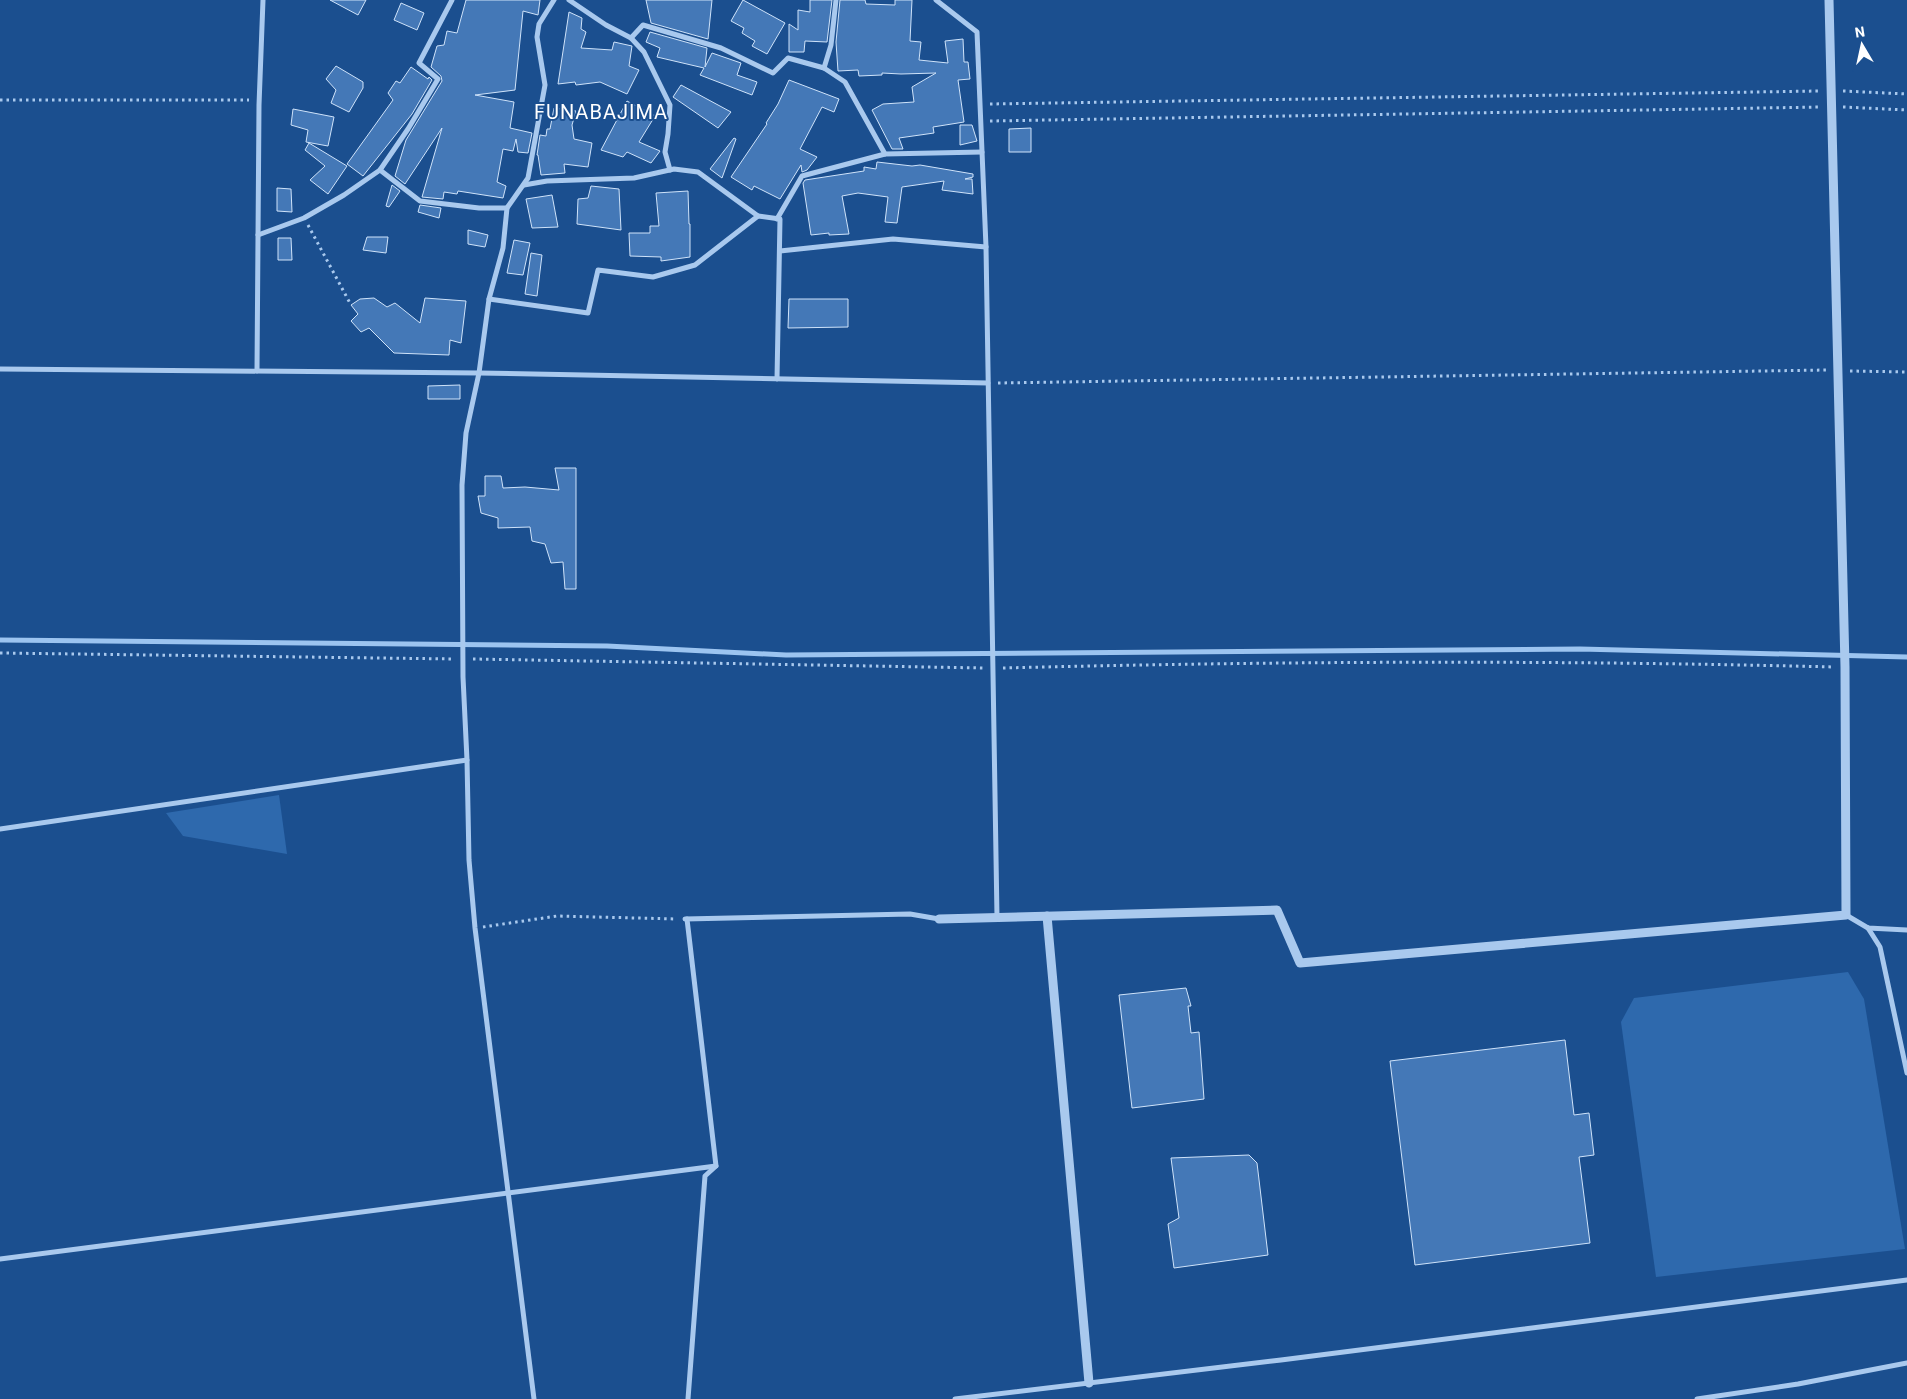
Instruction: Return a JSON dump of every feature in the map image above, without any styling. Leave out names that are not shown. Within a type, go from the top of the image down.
[{"type":"street","points":[[257,371],[263,0]]},
{"type":"street","points":[[258,235],[304,218],[344,195],[380,170],[408,129],[438,79],[419,63],[452,0]]},
{"type":"street","points":[[534,1399],[475,928],[469,860],[462,650],[462,485],[466,433],[479,373],[489,299],[503,248],[507,208],[528,178],[545,85],[537,37],[539,24],[554,0]]},
{"type":"street","points":[[570,0],[606,25],[630,38],[644,52],[670,105],[665,152],[670,170]]},
{"type":"street","points":[[824,68],[831,45],[836,0]]},
{"type":"street","points":[[936,0],[977,32],[986,247],[997,917]]},
{"type":"street","points":[[1829,0],[1845,664],[1846,915]]},
{"type":"street","points":[[630,38],[643,25],[720,48],[772,73],[788,58],[824,68],[845,82],[885,154]]},
{"type":"street","points":[[776,218],[802,176],[885,154],[982,152]]},
{"type":"street","points":[[380,170],[420,201],[479,208],[507,208]]},
{"type":"street","points":[[524,184],[547,181],[634,178],[670,170],[698,172],[758,216],[780,219],[777,379]]},
{"type":"street","points":[[489,299],[588,313],[598,270],[653,277],[696,265],[758,216]]},
{"type":"street","points":[[780,251],[893,239],[986,247]]},
{"type":"street","points":[[0,369],[479,373],[988,383]]},
{"type":"street","points":[[0,828],[467,760]]},
{"type":"street","points":[[716,1166],[686,919],[910,914],[939,919],[1277,910],[1300,963],[1846,915],[1868,928],[1880,947],[1907,1073]]},
{"type":"street","points":[[1047,916],[1089,1383]]},
{"type":"street","points":[[1868,928],[1907,930]]},
{"type":"street","points":[[0,1259],[716,1166]]},
{"type":"street","points":[[688,1399],[705,1176],[716,1166]]},
{"type":"street","points":[[955,1399],[1907,1280]]},
{"type":"street","points":[[1697,1399],[1798,1384],[1907,1363]]},
{"type":"path","points":[[981,104],[1831,91],[1907,94]]},
{"type":"path","points":[[0,100],[260,100]]},
{"type":"path","points":[[982,122],[1832,107],[1907,110]]},
{"type":"path","points":[[304,218],[351,305]]},
{"type":"path","points":[[988,383],[1837,370],[1907,372]]},
{"type":"path","points":[[0,653],[993,668],[1194,663],[1845,664]]},
{"type":"path","points":[[475,928],[557,916],[686,919]]},
{"type":"shaded area","points":[[279,795],[287,854],[183,836],[166,813]]},
{"type":"shaded area","points":[[1848,972],[1864,999],[1905,1249],[1656,1277],[1621,1022],[1634,998]]},
{"type":"building","points":[[330,0],[366,0],[358,15]]},
{"type":"building","points":[[466,0],[540,0],[538,15],[523,11],[515,90],[475,95],[514,102],[510,128],[532,133],[528,153],[518,152],[516,139],[513,151],[503,149],[497,182],[506,186],[503,198],[458,191],[457,194],[444,192],[443,199],[422,197],[442,128],[405,184],[395,176],[406,140],[442,81],[441,76],[431,67],[437,46],[444,45],[447,31],[457,33]]},
{"type":"building","points":[[646,0],[712,0],[708,39],[651,23]]},
{"type":"building","points":[[743,0],[785,23],[767,54],[752,46],[755,41],[742,33],[744,28],[731,21]]},
{"type":"building","points":[[810,0],[832,0],[827,42],[805,41],[804,52],[789,52],[789,24],[798,30],[798,10],[810,12]]},
{"type":"building","points":[[840,0],[865,0],[866,4],[895,5],[895,0],[912,0],[910,41],[921,42],[919,60],[948,63],[945,41],[963,39],[964,62],[968,62],[970,79],[958,80],[964,122],[933,127],[934,133],[899,138],[903,149],[892,149],[872,110],[883,104],[914,102],[912,87],[936,73],[882,73],[882,75],[859,76],[858,70],[838,71],[836,42]]},
{"type":"building","points":[[401,3],[424,13],[417,30],[394,20]]},
{"type":"building","points":[[569,12],[582,18],[581,29],[586,32],[581,48],[612,50],[614,42],[632,46],[629,66],[639,70],[627,94],[600,82],[576,85],[575,82],[558,84]]},
{"type":"building","points":[[650,32],[707,48],[705,67],[712,53],[741,63],[737,75],[757,82],[752,95],[700,75],[704,68],[657,57],[660,48],[646,42]]},
{"type":"building","points":[[336,66],[363,82],[363,88],[349,112],[331,103],[336,90],[326,79]]},
{"type":"building","points":[[411,67],[432,80],[412,114],[363,176],[347,164],[393,100],[388,93],[396,81],[400,83]]},
{"type":"building","points":[[789,80],[839,99],[834,112],[822,107],[800,149],[817,157],[807,170],[802,172],[801,165],[780,199],[754,186],[752,190],[731,177],[767,124]]},
{"type":"building","points":[[681,85],[731,112],[718,128],[673,97]]},
{"type":"building","points":[[627,101],[655,116],[639,142],[660,151],[651,163],[627,152],[623,157],[601,150]]},
{"type":"building","points":[[554,108],[576,111],[572,125],[574,139],[592,143],[588,167],[564,164],[565,173],[541,175],[537,155],[540,135],[546,136],[547,129],[550,129]]},
{"type":"building","points":[[293,109],[334,117],[328,146],[306,142],[308,130],[291,125]]},
{"type":"building","points":[[960,125],[972,125],[977,141],[960,145]]},
{"type":"building","points":[[1031,128],[1031,152],[1009,152],[1009,129]]},
{"type":"building","points":[[734,138],[736,139],[722,178],[710,169]]},
{"type":"building","points":[[309,143],[347,166],[328,194],[310,180],[325,166],[305,150]]},
{"type":"building","points":[[877,162],[912,166],[920,165],[973,174],[973,177],[965,179],[972,179],[973,194],[942,190],[944,181],[902,187],[897,223],[885,222],[888,197],[858,193],[842,196],[849,234],[829,235],[829,233],[811,235],[803,183],[805,180],[864,171],[864,167],[876,169]]},
{"type":"building","points":[[392,185],[400,191],[389,207],[386,206]]},
{"type":"building","points":[[591,186],[619,189],[621,230],[577,224],[578,199],[588,198]]},
{"type":"building","points":[[277,188],[291,189],[292,212],[277,211]]},
{"type":"building","points":[[688,191],[690,257],[661,261],[661,257],[630,256],[629,233],[650,233],[650,226],[659,226],[656,193]]},
{"type":"building","points":[[552,195],[558,227],[532,228],[526,199]]},
{"type":"building","points":[[420,205],[441,208],[439,218],[418,212]]},
{"type":"building","points":[[468,230],[488,235],[485,247],[468,244]]},
{"type":"building","points":[[367,237],[388,237],[386,253],[363,250]]},
{"type":"building","points":[[278,238],[291,238],[292,260],[278,260]]},
{"type":"building","points":[[514,240],[530,243],[523,275],[507,273]]},
{"type":"building","points":[[531,253],[542,255],[537,296],[525,294]]},
{"type":"building","points":[[374,298],[387,307],[395,303],[420,323],[425,298],[466,301],[461,343],[450,340],[449,355],[394,353],[369,328],[361,332],[351,321],[358,314],[351,305],[360,299]]},
{"type":"building","points":[[789,299],[848,299],[848,327],[788,328]]},
{"type":"building","points":[[460,385],[460,399],[428,399],[428,386]]},
{"type":"building","points":[[555,468],[576,468],[576,589],[565,589],[563,562],[551,563],[545,544],[532,541],[530,527],[498,528],[498,518],[481,513],[478,496],[485,496],[485,476],[501,476],[503,488],[525,487],[559,490]]},
{"type":"building","points":[[1186,988],[1191,1006],[1188,1006],[1191,1033],[1199,1032],[1204,1099],[1132,1108],[1119,995]]},
{"type":"building","points":[[1565,1040],[1574,1115],[1589,1113],[1594,1155],[1579,1157],[1590,1243],[1415,1265],[1390,1061]]},
{"type":"building","points":[[1249,1155],[1257,1163],[1268,1255],[1174,1268],[1168,1224],[1179,1218],[1171,1158]]},
{"type":"waterway","points":[[0,640],[607,646],[786,655],[1580,649],[1907,657]]},
{"type":"district","name":"FUNABAJIMA","points":[[601,112]]}]
